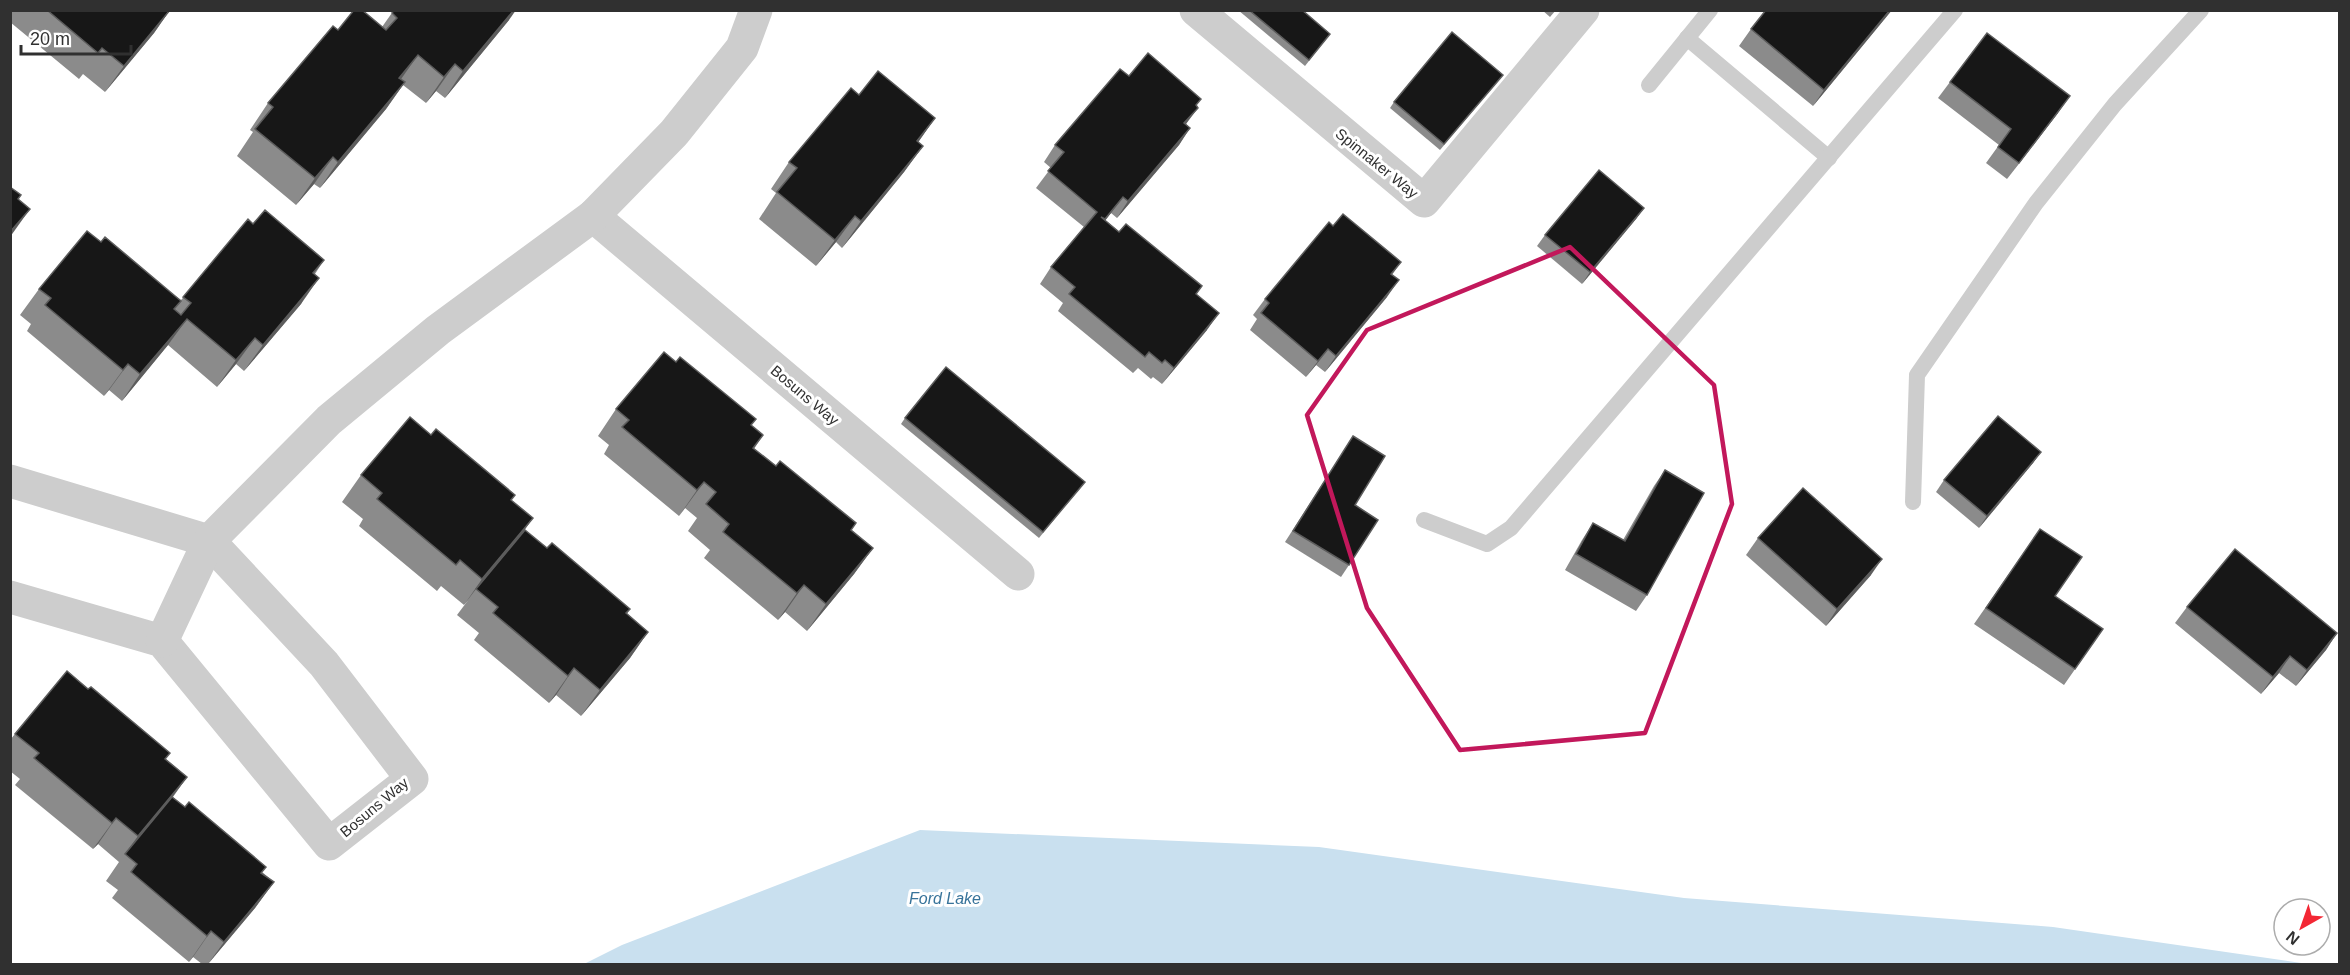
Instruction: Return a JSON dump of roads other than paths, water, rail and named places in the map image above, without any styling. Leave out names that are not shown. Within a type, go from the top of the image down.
[{"type":"street","points":[[10,597],[162,641],[209,541],[329,420],[438,330],[593,216],[675,133],[729,65],[742,48],[756,10]]},
{"type":"street","name":"Spinnaker Way","points":[[1196,10],[1424,201],[1583,10]]},
{"type":"street","name":"Bosuns Way","points":[[593,216],[1018,574]]},
{"type":"street","points":[[10,481],[209,541]]},
{"type":"street","name":"Bosuns Way","points":[[162,641],[329,844],[412,779],[324,664],[209,541]]},
{"type":"lane","points":[[1649,85],[1710,10]]},
{"type":"lane","points":[[1424,520],[1487,544],[1511,528],[1956,10]]},
{"type":"lane","points":[[1913,502],[1917,375],[2036,203],[2115,105],[2201,10]]},
{"type":"lane","points":[[1687,38],[1829,158]]},
{"type":"water","name":"Ford Lake","points":[[920,830],[1319,847],[1684,898],[2053,927],[2308,964],[584,964],[622,945]]}]
